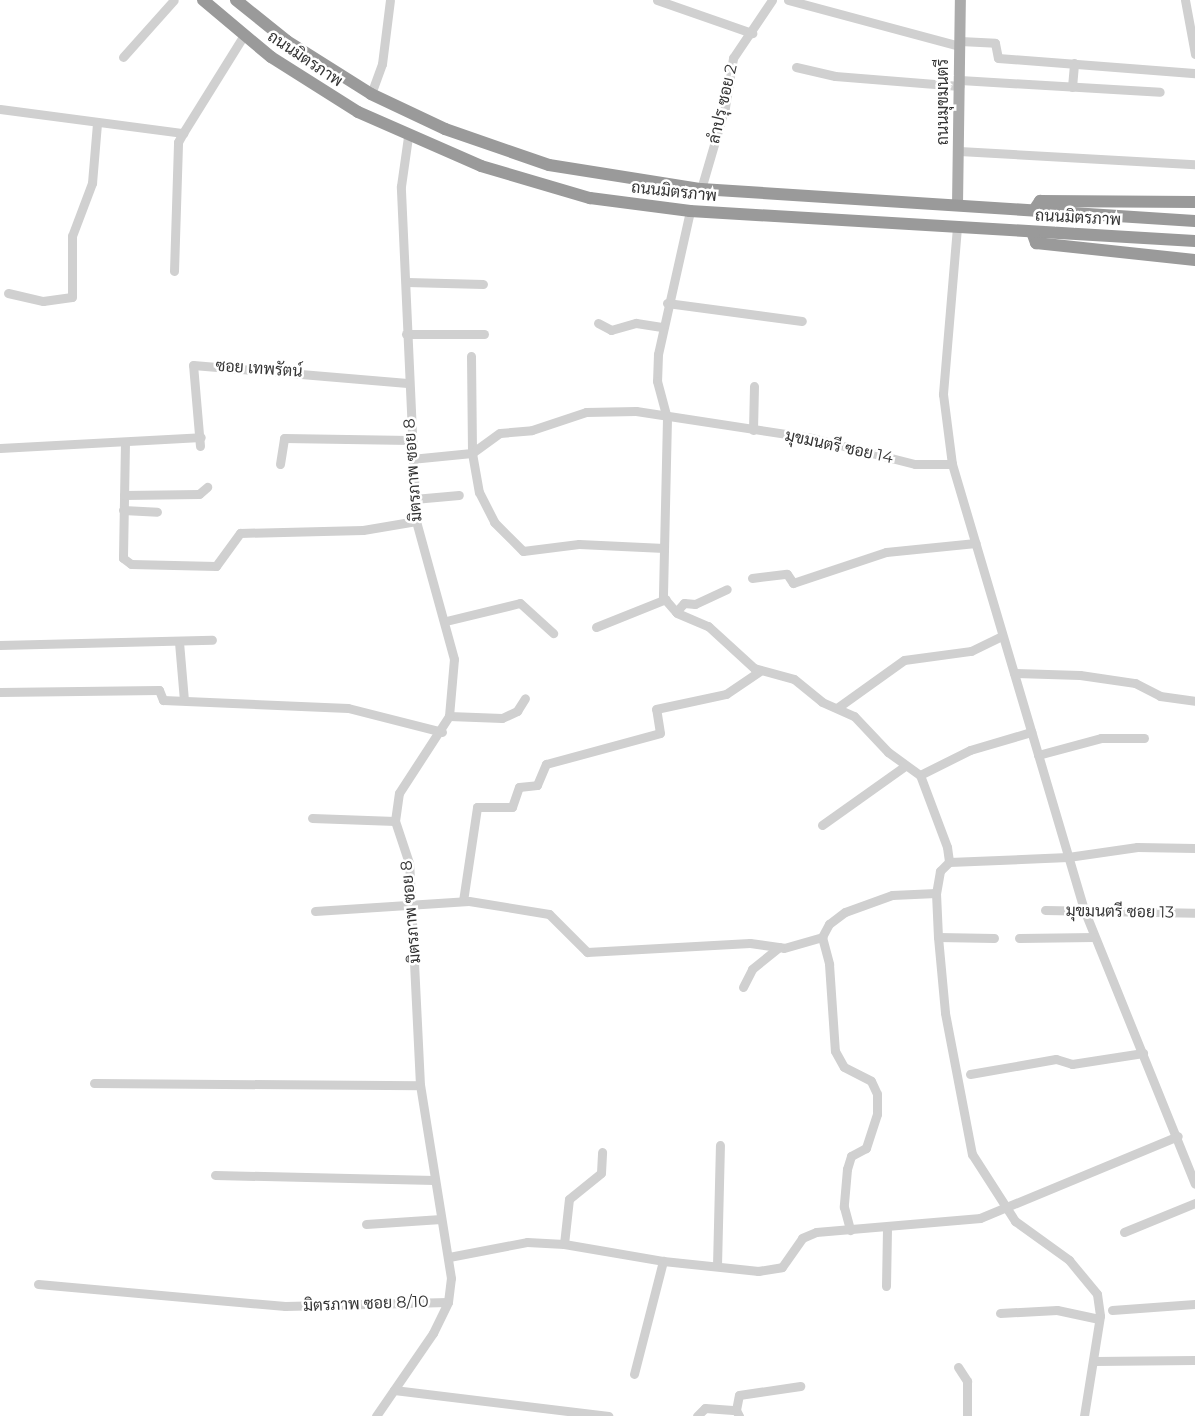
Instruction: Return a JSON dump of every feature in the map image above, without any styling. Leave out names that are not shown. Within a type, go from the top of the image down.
[{"type":"highway","name":"ถนนมิตรภาพ","points":[[203,0],[244,35],[310,84],[408,137],[542,185],[590,198],[690,210],[1195,241]]},
{"type":"highway","name":"ถนนมิตรภาพ","points":[[236,0],[287,41],[371,94],[445,129],[549,165],[635,182],[701,189],[1195,221]]},
{"type":"highway","points":[[1034,210],[1040,201],[1195,202]]},
{"type":"highway","points":[[1032,232],[1036,243],[1195,260]]},
{"type":"main road","name":"ถนนมุขมนตรี","points":[[957,205],[960,0]]},
{"type":"street","points":[[123,57],[174,0]]},
{"type":"street","points":[[371,94],[382,64],[390,0]]},
{"type":"street","points":[[657,0],[752,33]]},
{"type":"street","name":"ลำปรุ ซอย 2","points":[[701,189],[726,107],[733,58],[752,33],[772,0]]},
{"type":"street","points":[[788,0],[960,43],[995,42],[998,58],[1195,74]]},
{"type":"street","points":[[1185,0],[1195,54]]},
{"type":"street","points":[[174,271],[178,142],[244,35]]},
{"type":"street","points":[[1072,87],[1074,63]]},
{"type":"street","points":[[796,67],[852,78],[1160,92]]},
{"type":"street","points":[[0,109],[98,124],[183,132]]},
{"type":"street","points":[[8,293],[43,301],[72,297],[72,236],[92,183],[98,124]]},
{"type":"street","name":"มิตรภาพ ซอย 8","points":[[376,1416],[433,1333],[448,1302],[449,1257],[434,1180],[420,1085],[414,908],[409,863],[395,821],[399,793],[442,732],[449,716],[454,659],[446,621],[416,521],[414,499],[407,383],[407,282],[401,186],[408,137]]},
{"type":"street","points":[[959,151],[1195,164]]},
{"type":"street","points":[[690,210],[662,327],[657,381],[667,418],[664,548],[666,600],[676,612],[708,626],[760,671],[794,678],[822,702],[854,716],[905,766],[920,775],[949,862]]},
{"type":"street","points":[[957,227],[944,394],[952,464],[976,543],[1000,637],[1014,673],[1085,912],[1178,1136],[1195,1184]]},
{"type":"street","points":[[407,282],[482,284]]},
{"type":"street","points":[[667,303],[802,321]]},
{"type":"street","points":[[598,323],[611,330],[636,323],[662,327]]},
{"type":"street","points":[[406,334],[484,334]]},
{"type":"street","points":[[471,356],[472,454],[480,492],[494,522],[523,551],[579,544],[664,548]]},
{"type":"street","name":"ซอย เทพรัตน์","points":[[126,442],[201,442],[194,365],[407,383]]},
{"type":"street","points":[[753,430],[754,386]]},
{"type":"street","name":"มุขมนตรี ซอย 14","points":[[472,454],[500,433],[532,430],[586,412],[636,411],[667,418],[812,438],[916,464],[952,464]]},
{"type":"street","points":[[280,464],[284,438],[410,440]]},
{"type":"street","points":[[0,448],[126,442],[123,558],[131,564],[199,568],[216,566],[240,533],[354,530],[416,521]]},
{"type":"street","points":[[411,459],[472,454]]},
{"type":"street","points":[[124,495],[199,494],[207,487]]},
{"type":"street","points":[[414,499],[458,495]]},
{"type":"street","points":[[123,510],[157,512]]},
{"type":"street","points":[[752,578],[787,574],[793,584],[886,552],[976,543]]},
{"type":"street","points":[[676,612],[684,603],[695,604],[727,589]]},
{"type":"street","points":[[596,628],[666,600]]},
{"type":"street","points":[[446,621],[520,604],[553,633]]},
{"type":"street","points":[[837,708],[904,660],[971,652],[1000,637]]},
{"type":"street","points":[[0,644],[212,640]]},
{"type":"street","points":[[179,642],[184,700]]},
{"type":"street","points":[[463,901],[477,807],[512,806],[519,787],[537,786],[546,764],[660,733],[656,709],[726,694],[760,671]]},
{"type":"street","points":[[1014,673],[1080,675],[1195,701]]},
{"type":"street","points":[[0,692],[159,690],[162,700],[348,708],[442,732]]},
{"type":"street","points":[[449,716],[502,718],[517,711],[525,698]]},
{"type":"street","points":[[920,775],[970,750],[1031,732]]},
{"type":"street","points":[[1038,755],[1101,738],[1144,738]]},
{"type":"street","points":[[822,825],[905,766]]},
{"type":"street","points":[[312,818],[395,821]]},
{"type":"street","points":[[1084,1416],[1099,1319],[1097,1294],[1069,1260],[1027,1233],[1004,1207],[972,1154],[945,1013],[936,893],[940,871],[949,862],[1068,857],[1137,847],[1195,848]]},
{"type":"street","points":[[850,1230],[844,1207],[847,1169],[850,1156],[866,1148],[877,1114],[877,1094],[871,1081],[844,1067],[834,1051],[829,964],[822,937],[829,924],[852,910],[892,895],[936,893]]},
{"type":"street","points":[[314,912],[414,908],[463,901],[549,914],[587,952],[750,943],[779,947],[822,937]]},
{"type":"street","name":"มุขมนตรี ซอย 13","points":[[1045,910],[1195,913]]},
{"type":"street","points":[[1019,938],[1094,937]]},
{"type":"street","points":[[938,938],[994,938]]},
{"type":"street","points":[[743,987],[752,968],[779,947]]},
{"type":"street","points":[[970,1074],[1056,1059],[1072,1064],[1143,1053]]},
{"type":"street","points":[[94,1083],[420,1085]]},
{"type":"street","points":[[449,1257],[527,1242],[564,1244],[663,1261],[758,1271],[782,1267],[802,1238],[816,1232],[887,1229],[980,1218],[1178,1136]]},
{"type":"street","points":[[717,1266],[720,1145]]},
{"type":"street","points":[[564,1244],[569,1199],[601,1173],[602,1152]]},
{"type":"street","points":[[215,1175],[434,1180]]},
{"type":"street","points":[[1124,1232],[1195,1203]]},
{"type":"street","points":[[366,1224],[441,1219]]},
{"type":"street","points":[[886,1286],[887,1229]]},
{"type":"street","points":[[634,1374],[663,1261]]},
{"type":"street","name":"มิตรภาพ ซอย 8/10","points":[[38,1284],[285,1306],[448,1302]]},
{"type":"street","points":[[1112,1310],[1195,1304]]},
{"type":"street","points":[[1000,1312],[1057,1310],[1099,1319]]},
{"type":"street","points":[[1094,1361],[1195,1360]]},
{"type":"street","points":[[958,1367],[967,1381],[967,1416]]},
{"type":"street","points":[[697,1416],[705,1408],[737,1413],[739,1395],[800,1386]]},
{"type":"street","points":[[394,1390],[532,1412],[608,1416]]}]
